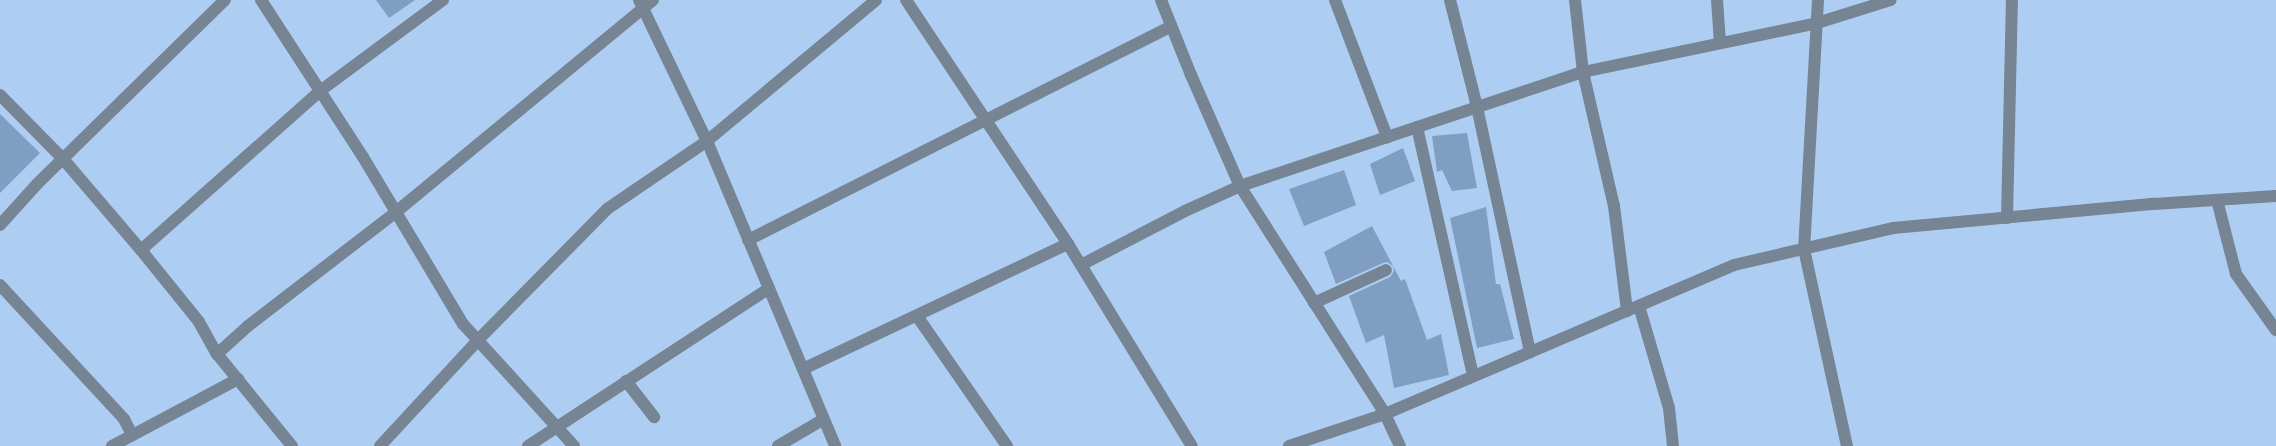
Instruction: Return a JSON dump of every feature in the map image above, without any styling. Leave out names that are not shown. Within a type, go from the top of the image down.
[{"type":"street","points":[[0,225],[37,184],[64,160],[225,0]]},
{"type":"street","points":[[261,0],[396,212],[463,324],[574,446]]},
{"type":"street","points":[[141,250],[320,91],[444,0]]},
{"type":"street","points":[[380,446],[478,340],[607,209],[707,141],[876,0]]},
{"type":"street","points":[[906,0],[1068,244],[1192,446]]},
{"type":"street","points":[[1161,0],[1240,186],[1385,414],[1400,446]]},
{"type":"street","points":[[1335,0],[1388,137]]},
{"type":"street","points":[[1450,0],[1477,107],[1530,352]]},
{"type":"street","points":[[1575,0],[1583,72],[1614,206],[1633,308],[1669,408],[1674,446]]},
{"type":"street","points":[[1717,0],[1720,43]]},
{"type":"street","points":[[1818,0],[1804,249],[1847,446]]},
{"type":"street","points":[[1081,265],[1185,211],[1240,186],[1583,72],[1817,23],[1891,0]]},
{"type":"street","points":[[2006,218],[2012,0]]},
{"type":"street","points":[[218,354],[248,326],[396,212],[645,2],[707,141],[835,446]]},
{"type":"street","points":[[748,240],[1171,26]]},
{"type":"street","points":[[0,95],[64,160],[141,250],[199,322],[218,354],[292,446]]},
{"type":"street","points":[[1417,127],[1473,376]]},
{"type":"street","points":[[1290,446],[1385,414],[1734,265],[1893,228],[2276,196]]},
{"type":"street","points":[[2217,200],[2236,274],[2276,330]]},
{"type":"street","points":[[803,368],[1068,244]]},
{"type":"street","points":[[1314,303],[1386,270]]},
{"type":"street","points":[[0,285],[124,419],[132,435]]},
{"type":"street","points":[[528,446],[769,288]]},
{"type":"street","points":[[917,316],[1007,446]]},
{"type":"street","points":[[112,446],[238,379]]},
{"type":"street","points":[[626,381],[654,417]]},
{"type":"street","points":[[778,446],[824,419]]},
{"type":"building","points":[[376,0],[415,0],[389,18]]},
{"type":"building","points":[[0,114],[40,153],[0,193]]},
{"type":"building","points":[[1467,133],[1477,188],[1452,191],[1442,170],[1437,172],[1432,136]]},
{"type":"building","points":[[1403,148],[1415,181],[1380,195],[1370,164]]},
{"type":"building","points":[[1344,170],[1356,205],[1304,226],[1289,189]]},
{"type":"building","points":[[1486,207],[1496,284],[1500,284],[1514,339],[1477,348],[1450,218]]},
{"type":"building","points":[[1372,226],[1401,281],[1405,279],[1427,340],[1441,334],[1449,375],[1394,388],[1384,335],[1366,343],[1349,296],[1390,277],[1394,271],[1393,266],[1387,262],[1383,263],[1336,284],[1324,252]]}]
